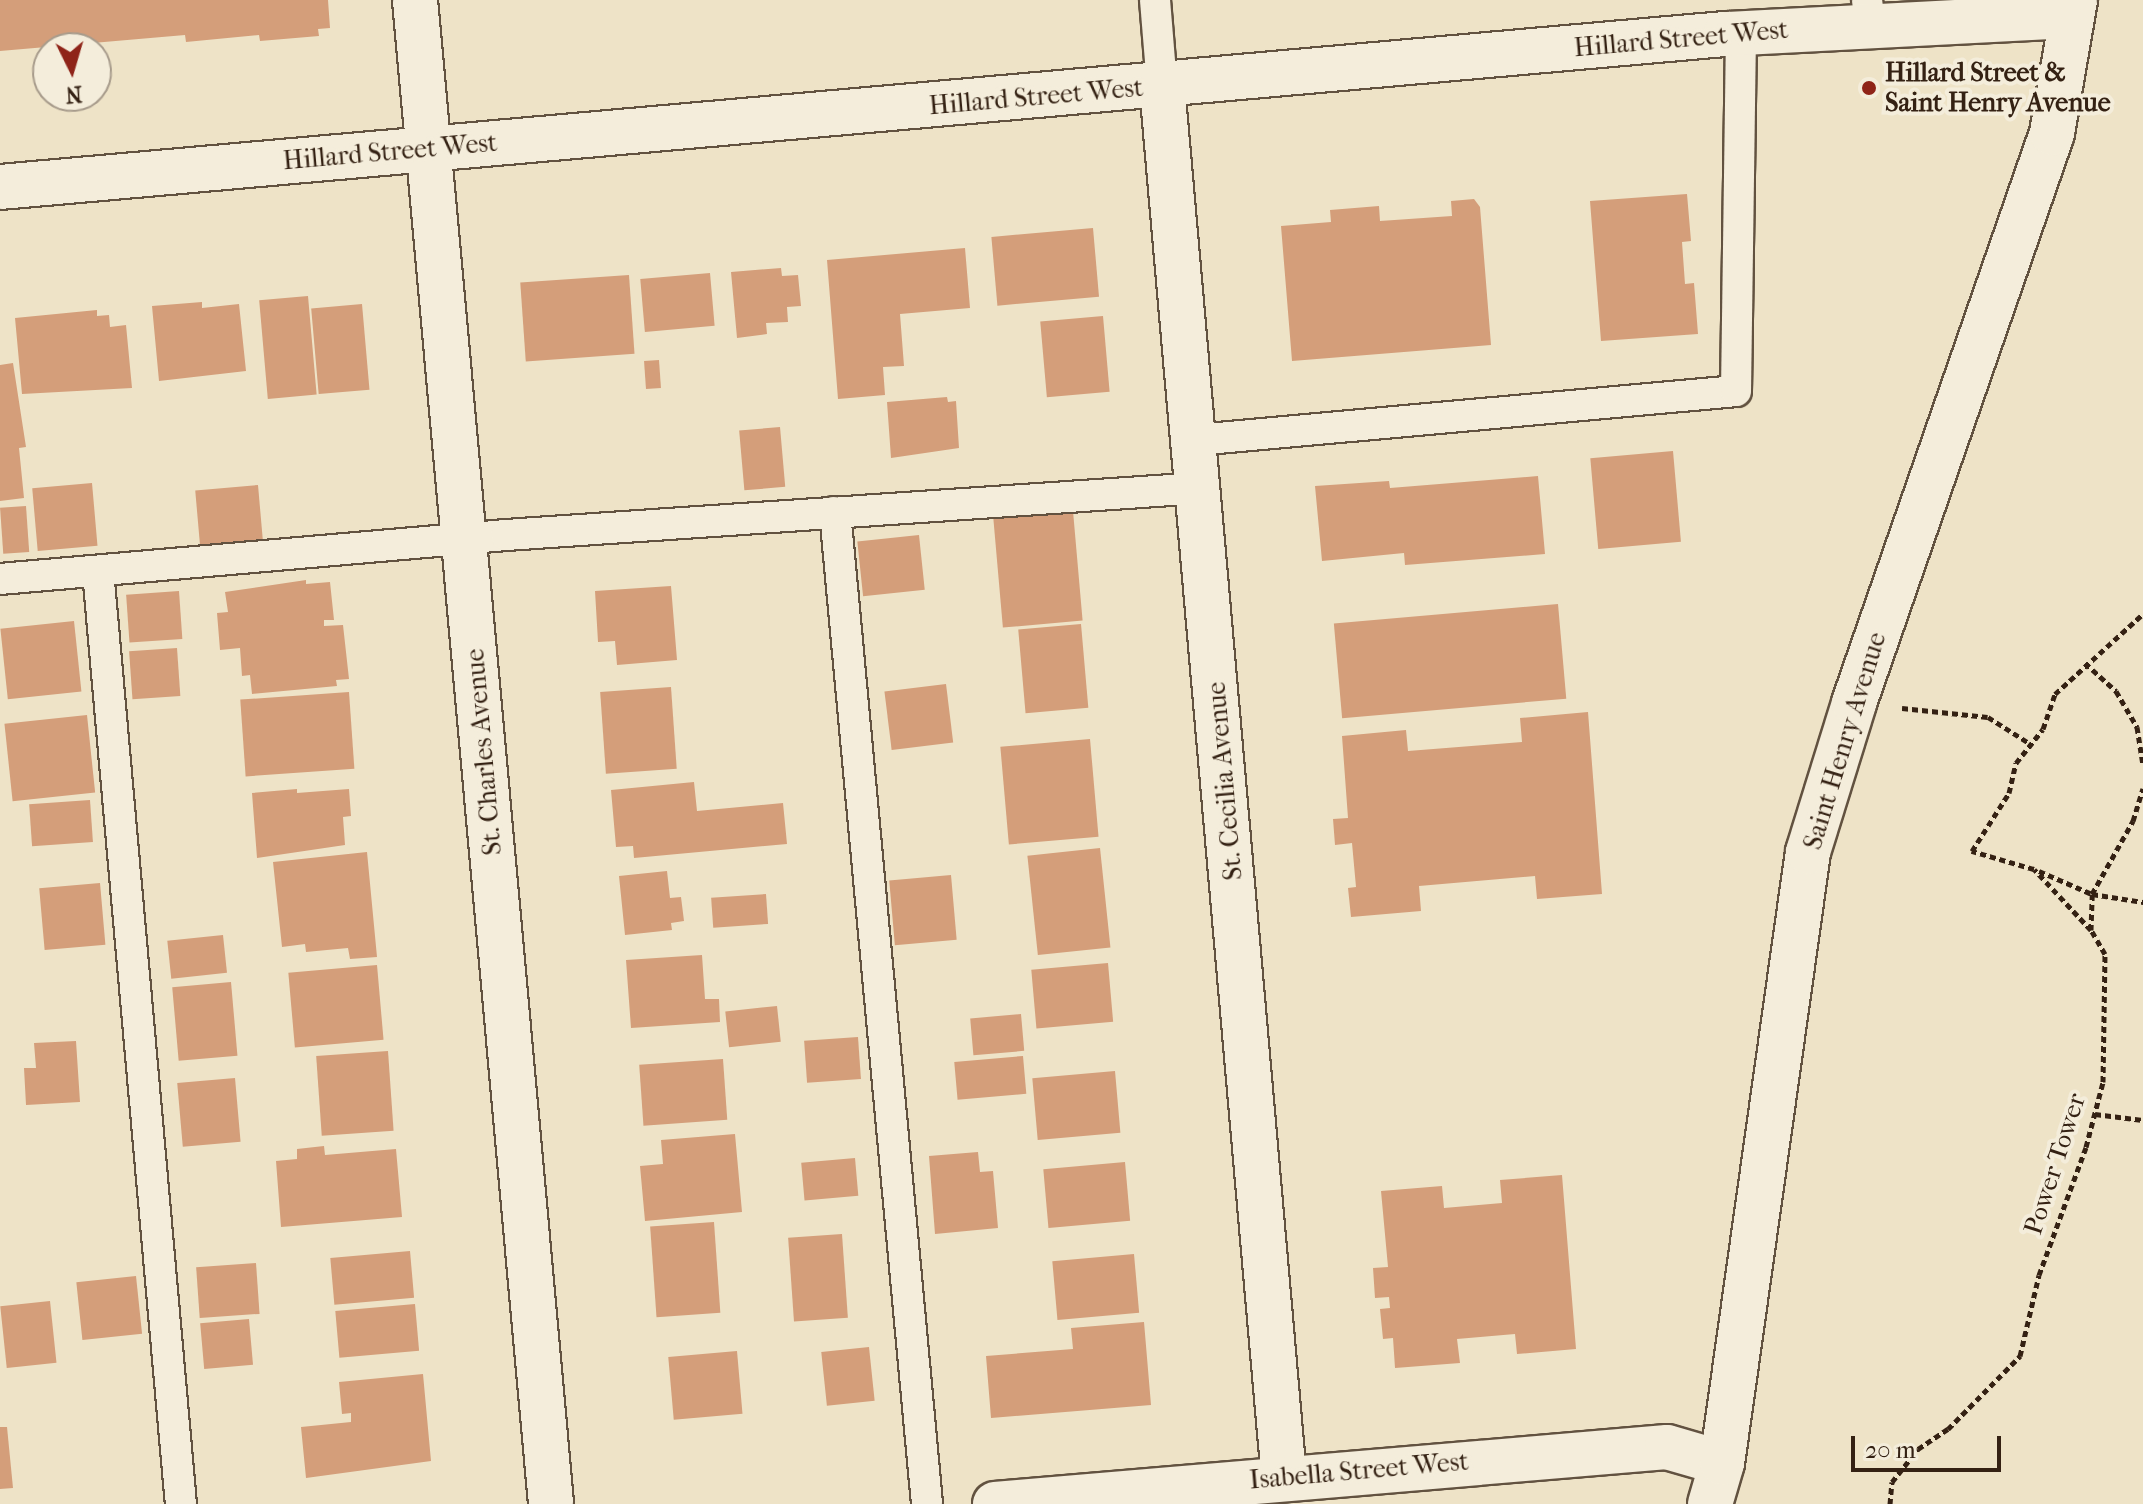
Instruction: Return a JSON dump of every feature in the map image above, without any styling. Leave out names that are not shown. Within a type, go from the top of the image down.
[{"type":"street","name":"St. Charles Avenue","points":[[415,0],[551,1504]]},
{"type":"street","name":"Hillard Street West","points":[[0,187],[1741,34],[1868,12],[2073,8]]},
{"type":"street","name":"Saint Henry Avenue","points":[[1710,1504],[1722,1463],[1808,852],[1854,703],[2052,133],[2073,8]]},
{"type":"street","name":"St. Cecilia Avenue","points":[[1162,86],[1196,440],[1284,1477]]},
{"type":"street","name":"Isabella Street West","points":[[995,1504],[1284,1477],[1667,1447],[1722,1463]]},
{"type":"lane","points":[[1155,0],[1162,86]]},
{"type":"lane","points":[[1196,440],[1736,391],[1741,34]]},
{"type":"lane","points":[[0,579],[466,538],[1200,488]]},
{"type":"lane","points":[[835,512],[927,1504]]},
{"type":"lane","points":[[98,571],[181,1504]]},
{"type":"path","points":[[2143,614],[2085,663],[2055,694],[2043,729],[2016,763],[2009,793],[1972,851],[2034,869],[2092,894],[2143,902]]},
{"type":"path","points":[[2085,663],[2116,691],[2137,727],[2143,764]]},
{"type":"path","points":[[1854,703],[1988,717],[2029,743]]},
{"type":"path","points":[[2091,930],[2092,894],[2133,821],[2143,788]]},
{"type":"path","name":"Power Tower","points":[[1890,1504],[1892,1482],[1918,1449],[1948,1429],[2020,1356],[2039,1275],[2095,1114],[2103,1082],[2108,1007],[2105,954],[2091,930],[2034,869]]},
{"type":"path","points":[[2095,1114],[2143,1120]]},
{"type":"building","points":[[0,0],[328,0],[330,28],[318,29],[319,36],[260,41],[259,35],[186,42],[185,35],[112,41],[112,32],[32,32],[32,48],[0,51]]},
{"type":"building","points":[[1687,194],[1691,241],[1682,242],[1685,284],[1694,283],[1698,334],[1601,341],[1590,201]]},
{"type":"building","points":[[1474,199],[1480,207],[1491,345],[1292,361],[1281,226],[1331,222],[1330,210],[1379,206],[1380,221],[1452,216],[1451,201]]},
{"type":"building","points":[[1093,228],[1099,297],[997,306],[991,237]]},
{"type":"building","points":[[965,248],[970,308],[900,314],[904,366],[883,367],[885,395],[838,399],[827,260]]},
{"type":"building","points":[[781,268],[782,276],[798,275],[801,306],[787,307],[788,322],[766,323],[767,334],[737,338],[731,272]]},
{"type":"building","points":[[710,273],[715,326],[645,332],[640,279]]},
{"type":"building","points":[[629,275],[635,354],[526,361],[520,283]]},
{"type":"building","points":[[308,296],[317,395],[268,399],[259,300]]},
{"type":"building","points":[[202,302],[202,308],[239,304],[246,371],[159,381],[152,306]]},
{"type":"building","points":[[362,304],[369,390],[319,394],[311,308]]},
{"type":"building","points":[[97,310],[97,316],[109,315],[110,327],[126,325],[132,388],[22,394],[15,318]]},
{"type":"building","points":[[1103,316],[1110,392],[1047,397],[1040,321]]},
{"type":"building","points":[[659,360],[661,388],[646,389],[644,361]]},
{"type":"building","points":[[13,363],[26,447],[19,448],[24,498],[0,501],[0,365]]},
{"type":"building","points":[[947,397],[948,402],[956,401],[959,448],[891,458],[887,402]]},
{"type":"building","points":[[780,427],[785,487],[744,490],[739,431]]},
{"type":"building","points":[[1673,451],[1681,542],[1598,549],[1590,458]]},
{"type":"building","points":[[1538,476],[1545,554],[1405,565],[1404,553],[1322,561],[1315,486],[1389,481],[1390,488]]},
{"type":"building","points":[[92,483],[97,546],[38,551],[32,488]]},
{"type":"building","points":[[258,485],[263,540],[200,545],[195,490]]},
{"type":"building","points":[[26,506],[29,552],[3,554],[0,508]]},
{"type":"building","points":[[1073,511],[1083,621],[1003,628],[993,518]]},
{"type":"building","points":[[919,535],[925,590],[863,596],[857,541]]},
{"type":"building","points":[[306,580],[306,584],[330,582],[334,620],[324,620],[324,626],[343,625],[349,679],[336,680],[337,686],[252,694],[250,675],[242,676],[240,648],[220,650],[217,613],[228,612],[225,592]]},
{"type":"building","points":[[671,586],[677,660],[617,665],[615,641],[598,642],[595,591]]},
{"type":"building","points":[[179,591],[182,639],[129,643],[126,595]]},
{"type":"building","points":[[1558,604],[1566,699],[1342,718],[1334,624]]},
{"type":"building","points":[[74,621],[81,692],[8,699],[0,629]]},
{"type":"building","points":[[1081,624],[1088,708],[1026,713],[1018,629]]},
{"type":"building","points":[[177,648],[180,696],[132,699],[129,651]]},
{"type":"building","points":[[946,684],[953,743],[892,750],[884,692]]},
{"type":"building","points":[[671,687],[677,769],[606,774],[600,692]]},
{"type":"building","points":[[349,692],[354,769],[246,776],[240,700]]},
{"type":"building","points":[[1588,712],[1602,894],[1537,899],[1535,876],[1419,886],[1421,911],[1351,917],[1348,888],[1356,887],[1352,843],[1335,845],[1333,819],[1348,818],[1342,736],[1406,730],[1408,751],[1522,742],[1520,718]]},
{"type":"building","points":[[87,715],[95,793],[13,801],[4,724]]},
{"type":"building","points":[[1090,739],[1099,837],[1009,844],[1000,747]]},
{"type":"building","points":[[694,782],[697,811],[783,803],[787,844],[634,858],[633,846],[616,847],[611,790]]},
{"type":"building","points":[[297,789],[297,793],[349,789],[351,816],[343,817],[345,845],[257,858],[252,793]]},
{"type":"building","points":[[90,800],[93,842],[32,846],[29,804]]},
{"type":"building","points":[[1100,848],[1110,947],[1038,955],[1027,856]]},
{"type":"building","points":[[367,852],[377,957],[350,959],[348,948],[306,952],[305,944],[282,947],[273,862]]},
{"type":"building","points":[[667,871],[670,898],[681,897],[684,921],[671,923],[672,930],[625,935],[619,876]]},
{"type":"building","points":[[951,875],[957,940],[895,945],[889,880]]},
{"type":"building","points":[[100,883],[105,945],[45,950],[39,888]]},
{"type":"building","points":[[766,894],[768,924],[713,928],[711,898]]},
{"type":"building","points":[[223,935],[227,973],[171,979],[167,941]]},
{"type":"building","points":[[702,955],[705,999],[719,999],[720,1022],[631,1028],[626,960]]},
{"type":"building","points":[[1108,963],[1113,1022],[1036,1028],[1031,970]]},
{"type":"building","points":[[377,965],[384,1040],[295,1047],[288,973]]},
{"type":"building","points":[[231,982],[237,1056],[179,1061],[172,987]]},
{"type":"building","points":[[777,1006],[781,1042],[729,1047],[725,1011]]},
{"type":"building","points":[[1021,1014],[1024,1051],[973,1055],[970,1018]]},
{"type":"building","points":[[858,1037],[861,1079],[807,1083],[804,1041]]},
{"type":"building","points":[[76,1041],[80,1102],[26,1105],[24,1068],[36,1068],[34,1043]]},
{"type":"building","points":[[388,1051],[394,1131],[322,1136],[316,1056]]},
{"type":"building","points":[[1023,1056],[1026,1094],[958,1100],[954,1062]]},
{"type":"building","points":[[723,1059],[727,1120],[643,1126],[639,1065]]},
{"type":"building","points":[[1115,1071],[1120,1133],[1038,1140],[1032,1078]]},
{"type":"building","points":[[235,1078],[241,1142],[183,1147],[177,1083]]},
{"type":"building","points":[[735,1134],[742,1212],[645,1221],[640,1166],[663,1164],[661,1140]]},
{"type":"building","points":[[324,1146],[325,1155],[396,1149],[402,1217],[281,1227],[276,1161],[297,1159],[297,1149]]},
{"type":"building","points":[[978,1152],[980,1172],[993,1171],[998,1228],[935,1234],[929,1156]]},
{"type":"building","points":[[855,1158],[858,1196],[805,1201],[801,1163]]},
{"type":"building","points":[[1125,1162],[1130,1221],[1048,1228],[1043,1169]]},
{"type":"building","points":[[1562,1175],[1576,1349],[1517,1354],[1515,1334],[1457,1339],[1460,1363],[1395,1368],[1393,1338],[1383,1339],[1380,1309],[1390,1308],[1389,1297],[1375,1298],[1373,1268],[1388,1267],[1381,1191],[1442,1186],[1444,1208],[1502,1203],[1500,1180]]},
{"type":"building","points":[[714,1222],[720,1313],[657,1317],[650,1226]]},
{"type":"building","points":[[842,1234],[848,1318],[794,1322],[788,1238]]},
{"type":"building","points":[[410,1251],[414,1298],[334,1305],[330,1258]]},
{"type":"building","points":[[1134,1254],[1139,1313],[1057,1320],[1052,1261]]},
{"type":"building","points":[[256,1263],[260,1314],[200,1318],[196,1267]]},
{"type":"building","points":[[136,1276],[142,1334],[82,1340],[76,1282]]},
{"type":"building","points":[[50,1301],[56,1363],[7,1368],[0,1306]]},
{"type":"building","points":[[415,1304],[419,1351],[339,1358],[335,1311]]},
{"type":"building","points":[[249,1319],[253,1365],[204,1369],[200,1323]]},
{"type":"building","points":[[1144,1322],[1151,1405],[991,1418],[986,1356],[1073,1349],[1071,1328]]},
{"type":"building","points":[[869,1347],[875,1401],[827,1406],[821,1352]]},
{"type":"building","points":[[737,1351],[742,1414],[674,1420],[668,1357]]},
{"type":"building","points":[[423,1374],[431,1461],[306,1478],[301,1427],[351,1422],[351,1413],[342,1414],[339,1382]]},
{"type":"building","points":[[0,1427],[7,1427],[13,1488],[0,1489]]},
{"type":"place","name":"Hillard Street & Saint Henry Avenue","points":[[1869,88]]}]
